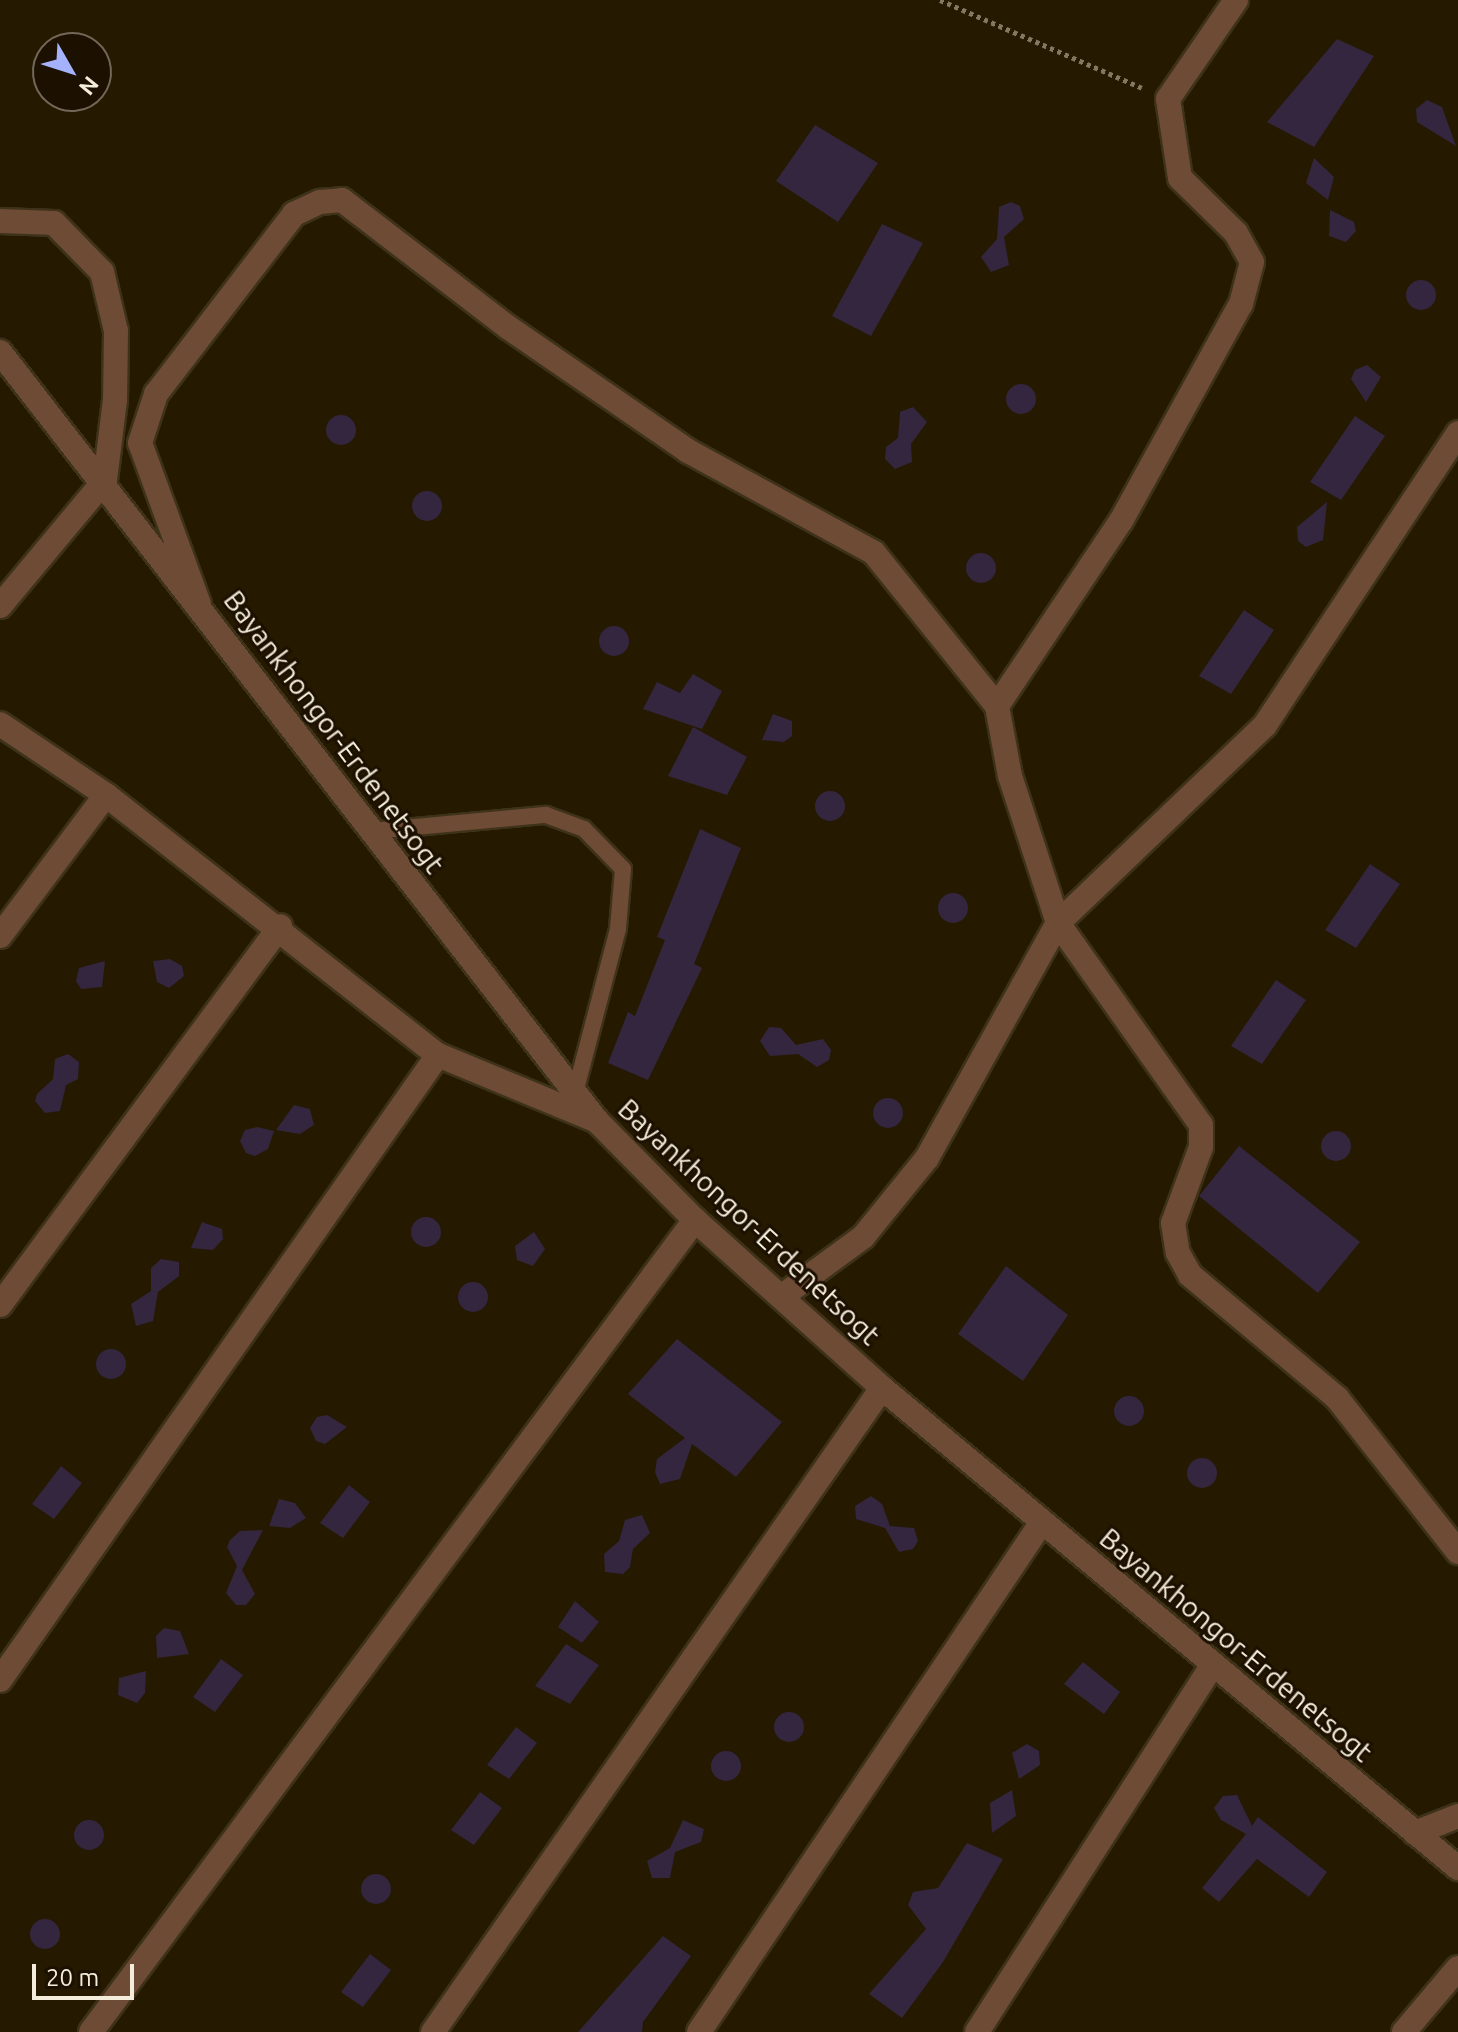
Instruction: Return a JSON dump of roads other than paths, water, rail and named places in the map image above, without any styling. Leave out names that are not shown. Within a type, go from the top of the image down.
[{"type":"street","points":[[997,706],[1121,521],[1241,304],[1252,262],[1236,233],[1180,178],[1168,99],[1236,0]]},
{"type":"street","points":[[199,604],[140,443],[156,394],[294,214],[320,202],[342,200],[509,328],[688,451],[874,553],[997,706],[1010,776],[1058,923],[1201,1125],[1201,1147],[1173,1223],[1178,1253],[1190,1275],[1337,1398],[1458,1552]]},
{"type":"street","points":[[0,221],[54,223],[102,272],[116,331],[115,400],[105,480],[0,606]]},
{"type":"street","name":"Bayankhongor-Erdenetsogt","points":[[0,352],[105,480],[597,1121],[695,1220],[882,1388],[1458,1868]]},
{"type":"street","points":[[781,1297],[863,1237],[927,1158],[1058,923],[1265,725],[1458,433]]},
{"type":"street","points":[[0,724],[106,795],[280,926],[438,1055],[597,1121]]},
{"type":"street","points":[[0,936],[106,795]]},
{"type":"street","points":[[0,1305],[280,926]]},
{"type":"street","points":[[0,1680],[438,1055]]},
{"type":"street","points":[[91,2032],[695,1220]]},
{"type":"street","points":[[433,2032],[882,1388]]},
{"type":"street","points":[[699,2032],[1042,1522]]},
{"type":"street","points":[[977,2032],[1213,1665]]},
{"type":"street","points":[[1415,1833],[1458,1816]]},
{"type":"street","points":[[1404,2032],[1458,1968]]},
{"type":"lane","points":[[372,831],[546,815],[584,829],[623,869],[618,929],[575,1093]]}]
